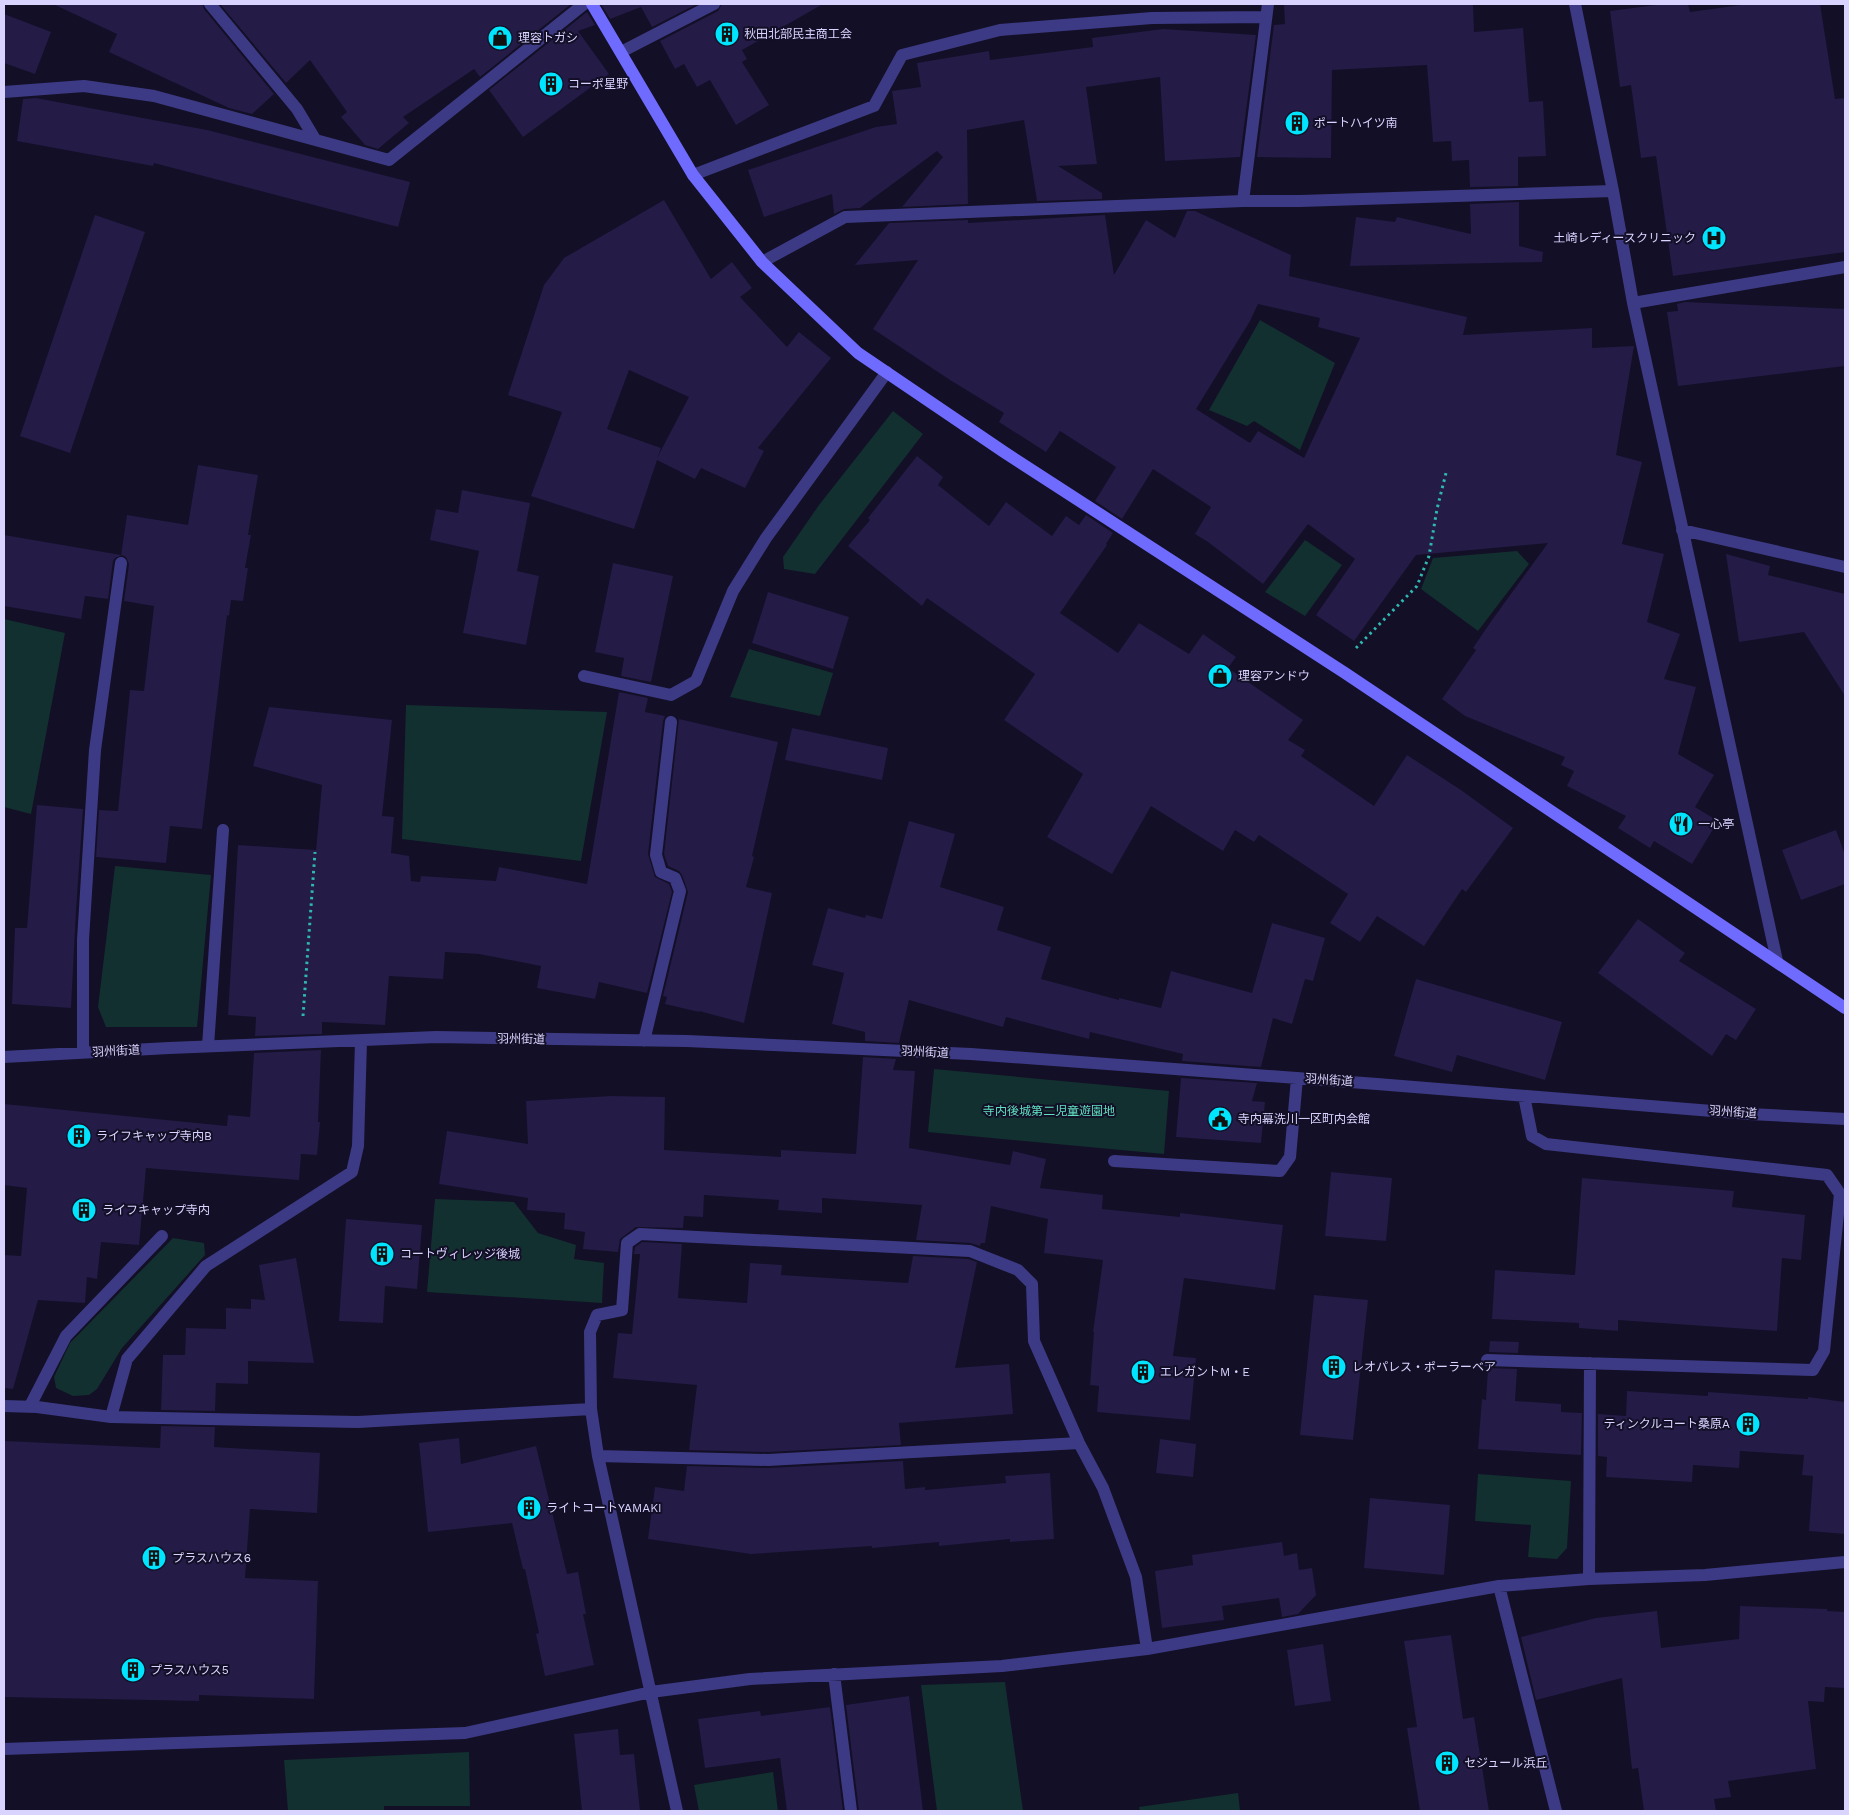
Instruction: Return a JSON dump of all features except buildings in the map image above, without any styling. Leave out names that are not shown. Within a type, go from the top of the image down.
[{"type":"street","points":[[210,4],[297,109],[315,139]]},
{"type":"street","points":[[4,92],[84,86],[154,96],[389,160],[584,4]]},
{"type":"street","points":[[592,4],[693,175],[762,262],[858,352],[1012,457],[1337,667],[1845,1008]]},
{"type":"street","points":[[620,52],[714,4]]},
{"type":"street","points":[[1243,201],[1268,4]]},
{"type":"street","points":[[1575,4],[1613,191],[1633,303],[1777,961]]},
{"type":"street","points":[[693,175],[874,106],[902,55],[1000,30],[1152,18],[1266,17]]},
{"type":"street","points":[[762,262],[845,217],[1243,201],[1300,201],[1613,191]]},
{"type":"street","points":[[1633,303],[1845,267]]},
{"type":"street","points":[[584,676],[671,696],[696,682],[733,591],[766,538],[887,372]]},
{"type":"street","points":[[1682,530],[1845,567]]},
{"type":"street","points":[[83,1053],[83,940],[95,759],[121,563]]},
{"type":"street","points":[[644,1041],[680,890],[675,878],[661,872],[656,855],[671,722]]},
{"type":"street","points":[[208,1046],[223,830]]},
{"type":"street","name":"羽州街道","points":[[4,1057],[208,1046],[436,1037],[687,1041],[971,1054],[1748,1114],[1845,1119]]},
{"type":"street","points":[[111,1417],[127,1359],[206,1266],[352,1172],[358,1146],[361,1041]]},
{"type":"street","points":[[1114,1161],[1280,1171],[1290,1157],[1298,1078]]},
{"type":"street","points":[[1487,1360],[1813,1370],[1824,1350],[1840,1194],[1827,1176],[1546,1144],[1532,1136],[1524,1096]]},
{"type":"street","points":[[677,1811],[598,1456],[592,1409],[590,1332],[597,1315],[622,1310],[627,1243],[640,1234],[970,1251],[1018,1270],[1032,1284],[1034,1341],[1079,1443],[1103,1488],[1136,1577],[1147,1649]]},
{"type":"street","points":[[30,1406],[66,1336],[162,1236]]},
{"type":"street","points":[[1589,1579],[1590,1363]]},
{"type":"street","points":[[4,1406],[30,1406],[111,1417],[358,1422],[592,1409]]},
{"type":"street","points":[[598,1456],[768,1460],[1079,1443]]},
{"type":"street","points":[[4,1749],[465,1732],[650,1692],[750,1680],[1002,1666],[1147,1649],[1499,1586],[1589,1579],[1705,1575],[1845,1562]]},
{"type":"street","points":[[1499,1586],[1556,1811]]},
{"type":"street","points":[[834,1674],[851,1811]]},
{"type":"path","points":[[1337,667],[1417,586],[1429,556],[1437,509],[1446,473]]},
{"type":"path","points":[[301,1042],[315,852]]},
{"type":"green space","points":[[1260,320],[1335,363],[1300,450],[1254,421],[1247,426],[1209,410]]},
{"type":"green space","points":[[893,411],[923,434],[815,574],[784,569],[783,557],[819,505]]},
{"type":"green space","points":[[1305,540],[1342,565],[1305,616],[1265,592]]},
{"type":"green space","points":[[1517,551],[1529,564],[1478,631],[1421,589],[1433,558]]},
{"type":"green space","points":[[4,619],[65,633],[31,814],[4,807]]},
{"type":"green space","points":[[749,649],[833,673],[820,716],[730,697]]},
{"type":"green space","points":[[406,705],[607,712],[581,861],[402,839]]},
{"type":"green space","points":[[115,866],[211,875],[197,1027],[106,1027],[98,1007]]},
{"type":"green space","name":"寺内後城第二児童遊園地","points":[[934,1069],[1169,1091],[1164,1154],[928,1132]]},
{"type":"green space","points":[[435,1199],[514,1202],[538,1233],[576,1245],[574,1259],[604,1263],[602,1303],[427,1292]]},
{"type":"green space","points":[[173,1238],[204,1243],[205,1255],[122,1348],[97,1389],[89,1395],[73,1396],[56,1388],[54,1377],[70,1343]]},
{"type":"green space","points":[[1478,1474],[1571,1481],[1567,1548],[1557,1559],[1528,1557],[1531,1525],[1475,1521]]},
{"type":"green space","points":[[1005,1682],[1023,1811],[937,1811],[921,1685]]},
{"type":"green space","points":[[469,1752],[470,1806],[384,1806],[384,1811],[288,1811],[284,1760]]},
{"type":"green space","points":[[773,1772],[778,1811],[699,1811],[694,1785]]},
{"type":"green space","points":[[1238,1793],[1240,1811],[1140,1811],[1139,1807]]},
{"type":"place","name":"秋田北部民主商工会","points":[[727,34]]},
{"type":"place","name":"理容トガシ","points":[[500,38]]},
{"type":"place","name":"コーポ星野","points":[[551,84]]},
{"type":"place","name":"ポートハイツ南","points":[[1297,123]]},
{"type":"place","name":"土崎レディースクリニック","points":[[1714,238]]},
{"type":"place","name":"理容アンドウ","points":[[1220,676]]},
{"type":"place","name":"一心亭","points":[[1681,824]]},
{"type":"place","name":"寺内幕洗川一区町内会館","points":[[1220,1119]]},
{"type":"place","name":"ライフキャップ寺内B","points":[[79,1136]]},
{"type":"place","name":"ライフキャップ寺内","points":[[84,1210]]},
{"type":"place","name":"コートヴィレッジ後城","points":[[382,1254]]},
{"type":"place","name":"レオパレス・ポーラーベア","points":[[1334,1367]]},
{"type":"place","name":"エレガントM・E","points":[[1143,1372]]},
{"type":"place","name":"ティンクルコート桑原A","points":[[1748,1424]]},
{"type":"place","name":"ライトコートYAMAKI","points":[[529,1508]]},
{"type":"place","name":"プラスハウス6","points":[[154,1558]]},
{"type":"place","name":"プラスハウス5","points":[[133,1670]]},
{"type":"place","name":"セジュール浜丘","points":[[1447,1763]]}]
